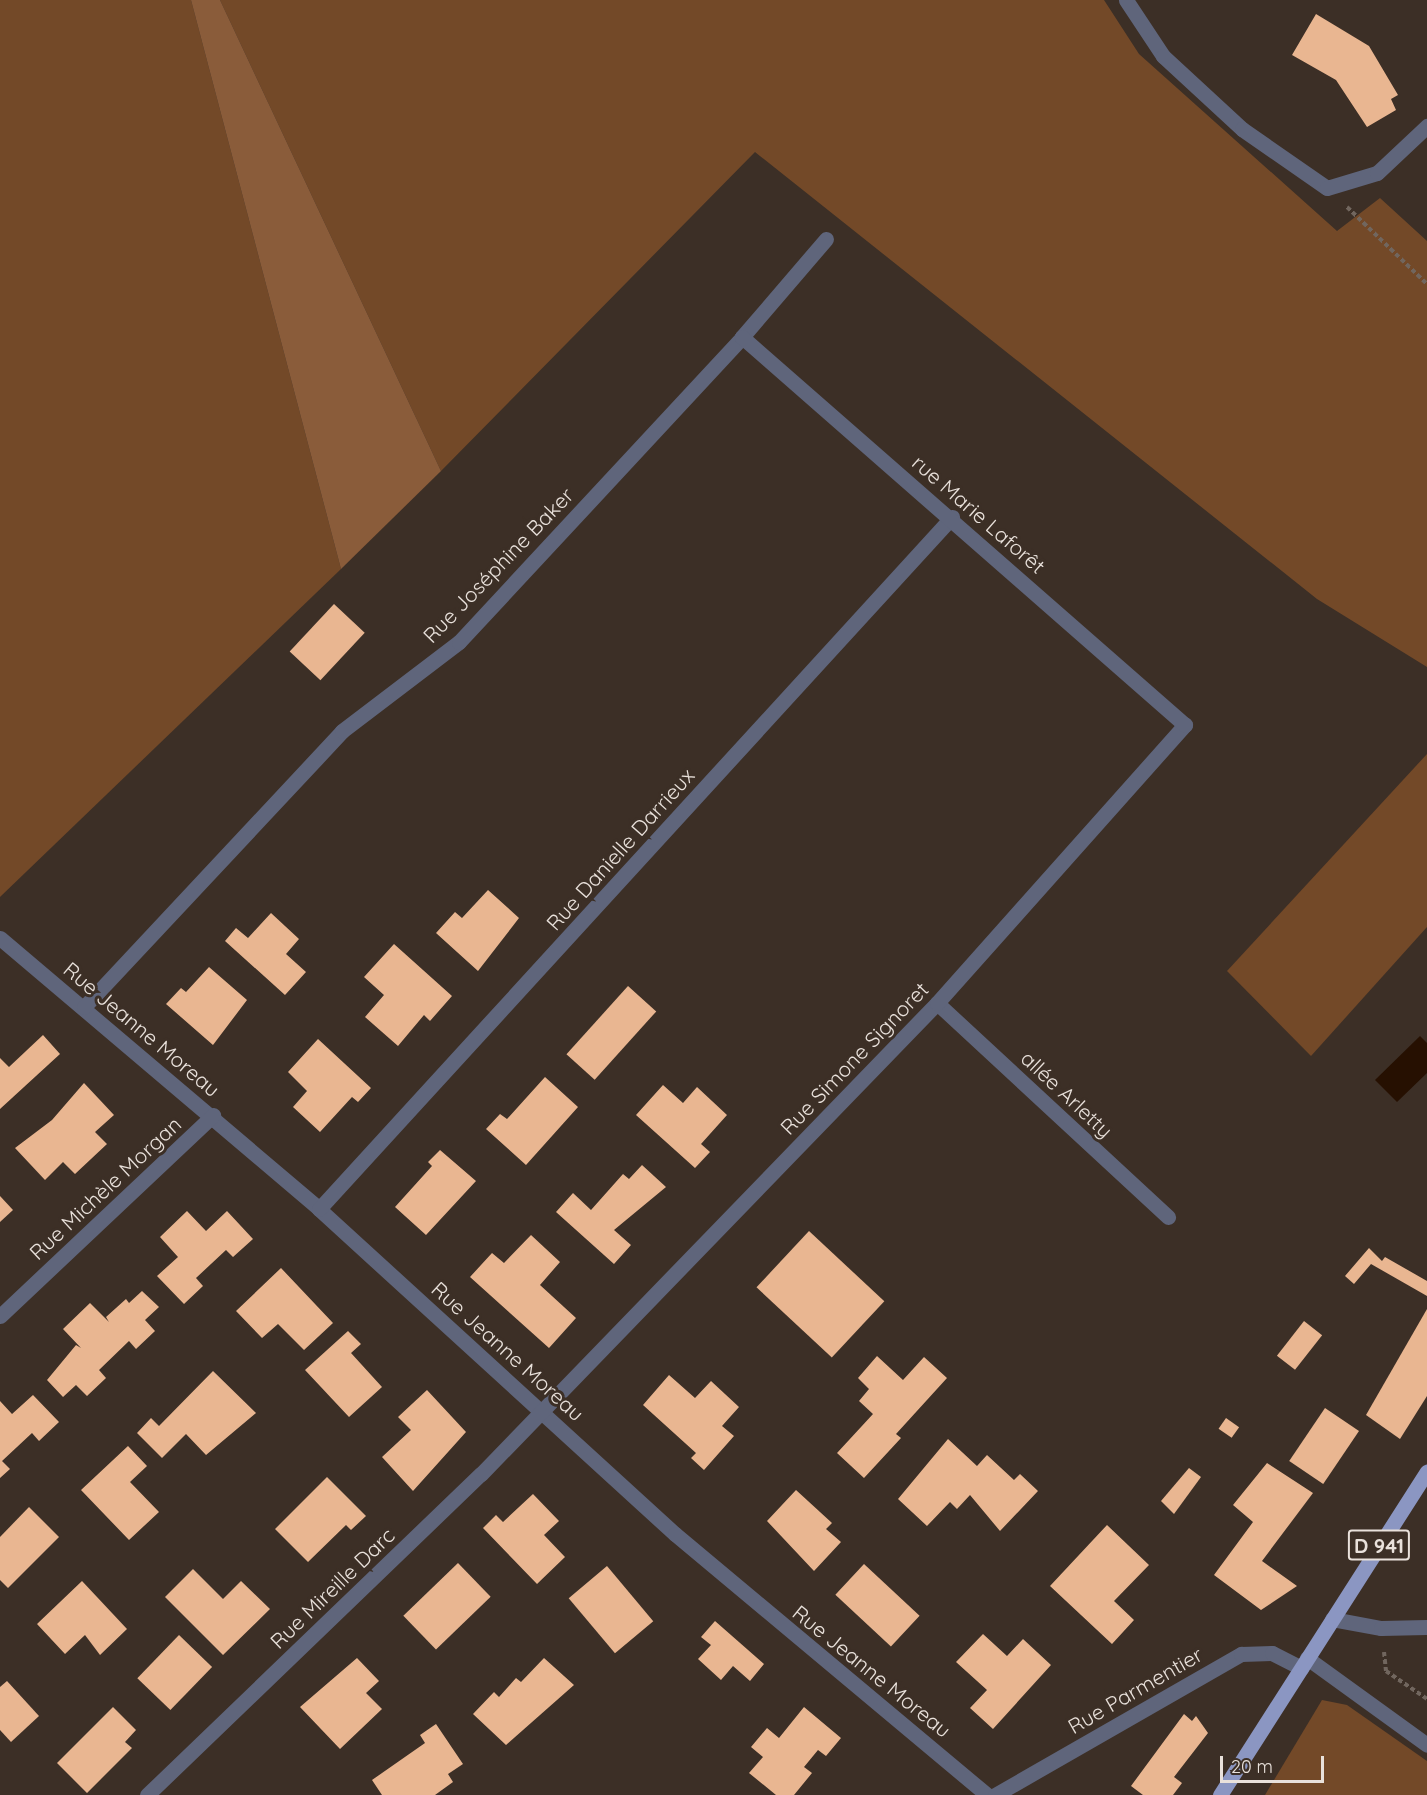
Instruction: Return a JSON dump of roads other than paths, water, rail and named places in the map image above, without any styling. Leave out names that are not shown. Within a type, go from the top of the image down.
[{"type":"main road","name":"D 941","points":[[1220,1795],[1427,1471]]},
{"type":"street","points":[[1126,0],[1163,56],[1242,129],[1327,188],[1377,173],[1427,126]]},
{"type":"street","name":"Rue Joséphine Baker","points":[[84,1007],[342,731],[459,642],[742,337],[826,239]]},
{"type":"street","name":"rue Marie Laforêt","points":[[742,337],[952,517],[1185,725]]},
{"type":"street","name":"Rue Danielle Darrieux","points":[[320,1209],[952,517]]},
{"type":"street","name":"Rue Simone Signoret","points":[[543,1410],[937,1003],[1185,725]]},
{"type":"street","name":"Rue Jeanne Moreau","points":[[0,938],[213,1115],[320,1209],[543,1410],[675,1534],[987,1795]]},
{"type":"street","name":"allée Arletty","points":[[937,1003],[1168,1217]]},
{"type":"street","name":"Rue Michèle Morgan","points":[[0,1316],[213,1115]]},
{"type":"street","name":"Rue Mireille Darc","points":[[147,1795],[543,1410]]},
{"type":"street","points":[[1332,1619],[1381,1628],[1427,1627]]},
{"type":"street","name":"Rue Parmentier","points":[[995,1795],[1241,1654],[1272,1653],[1304,1663],[1427,1745]]}]
